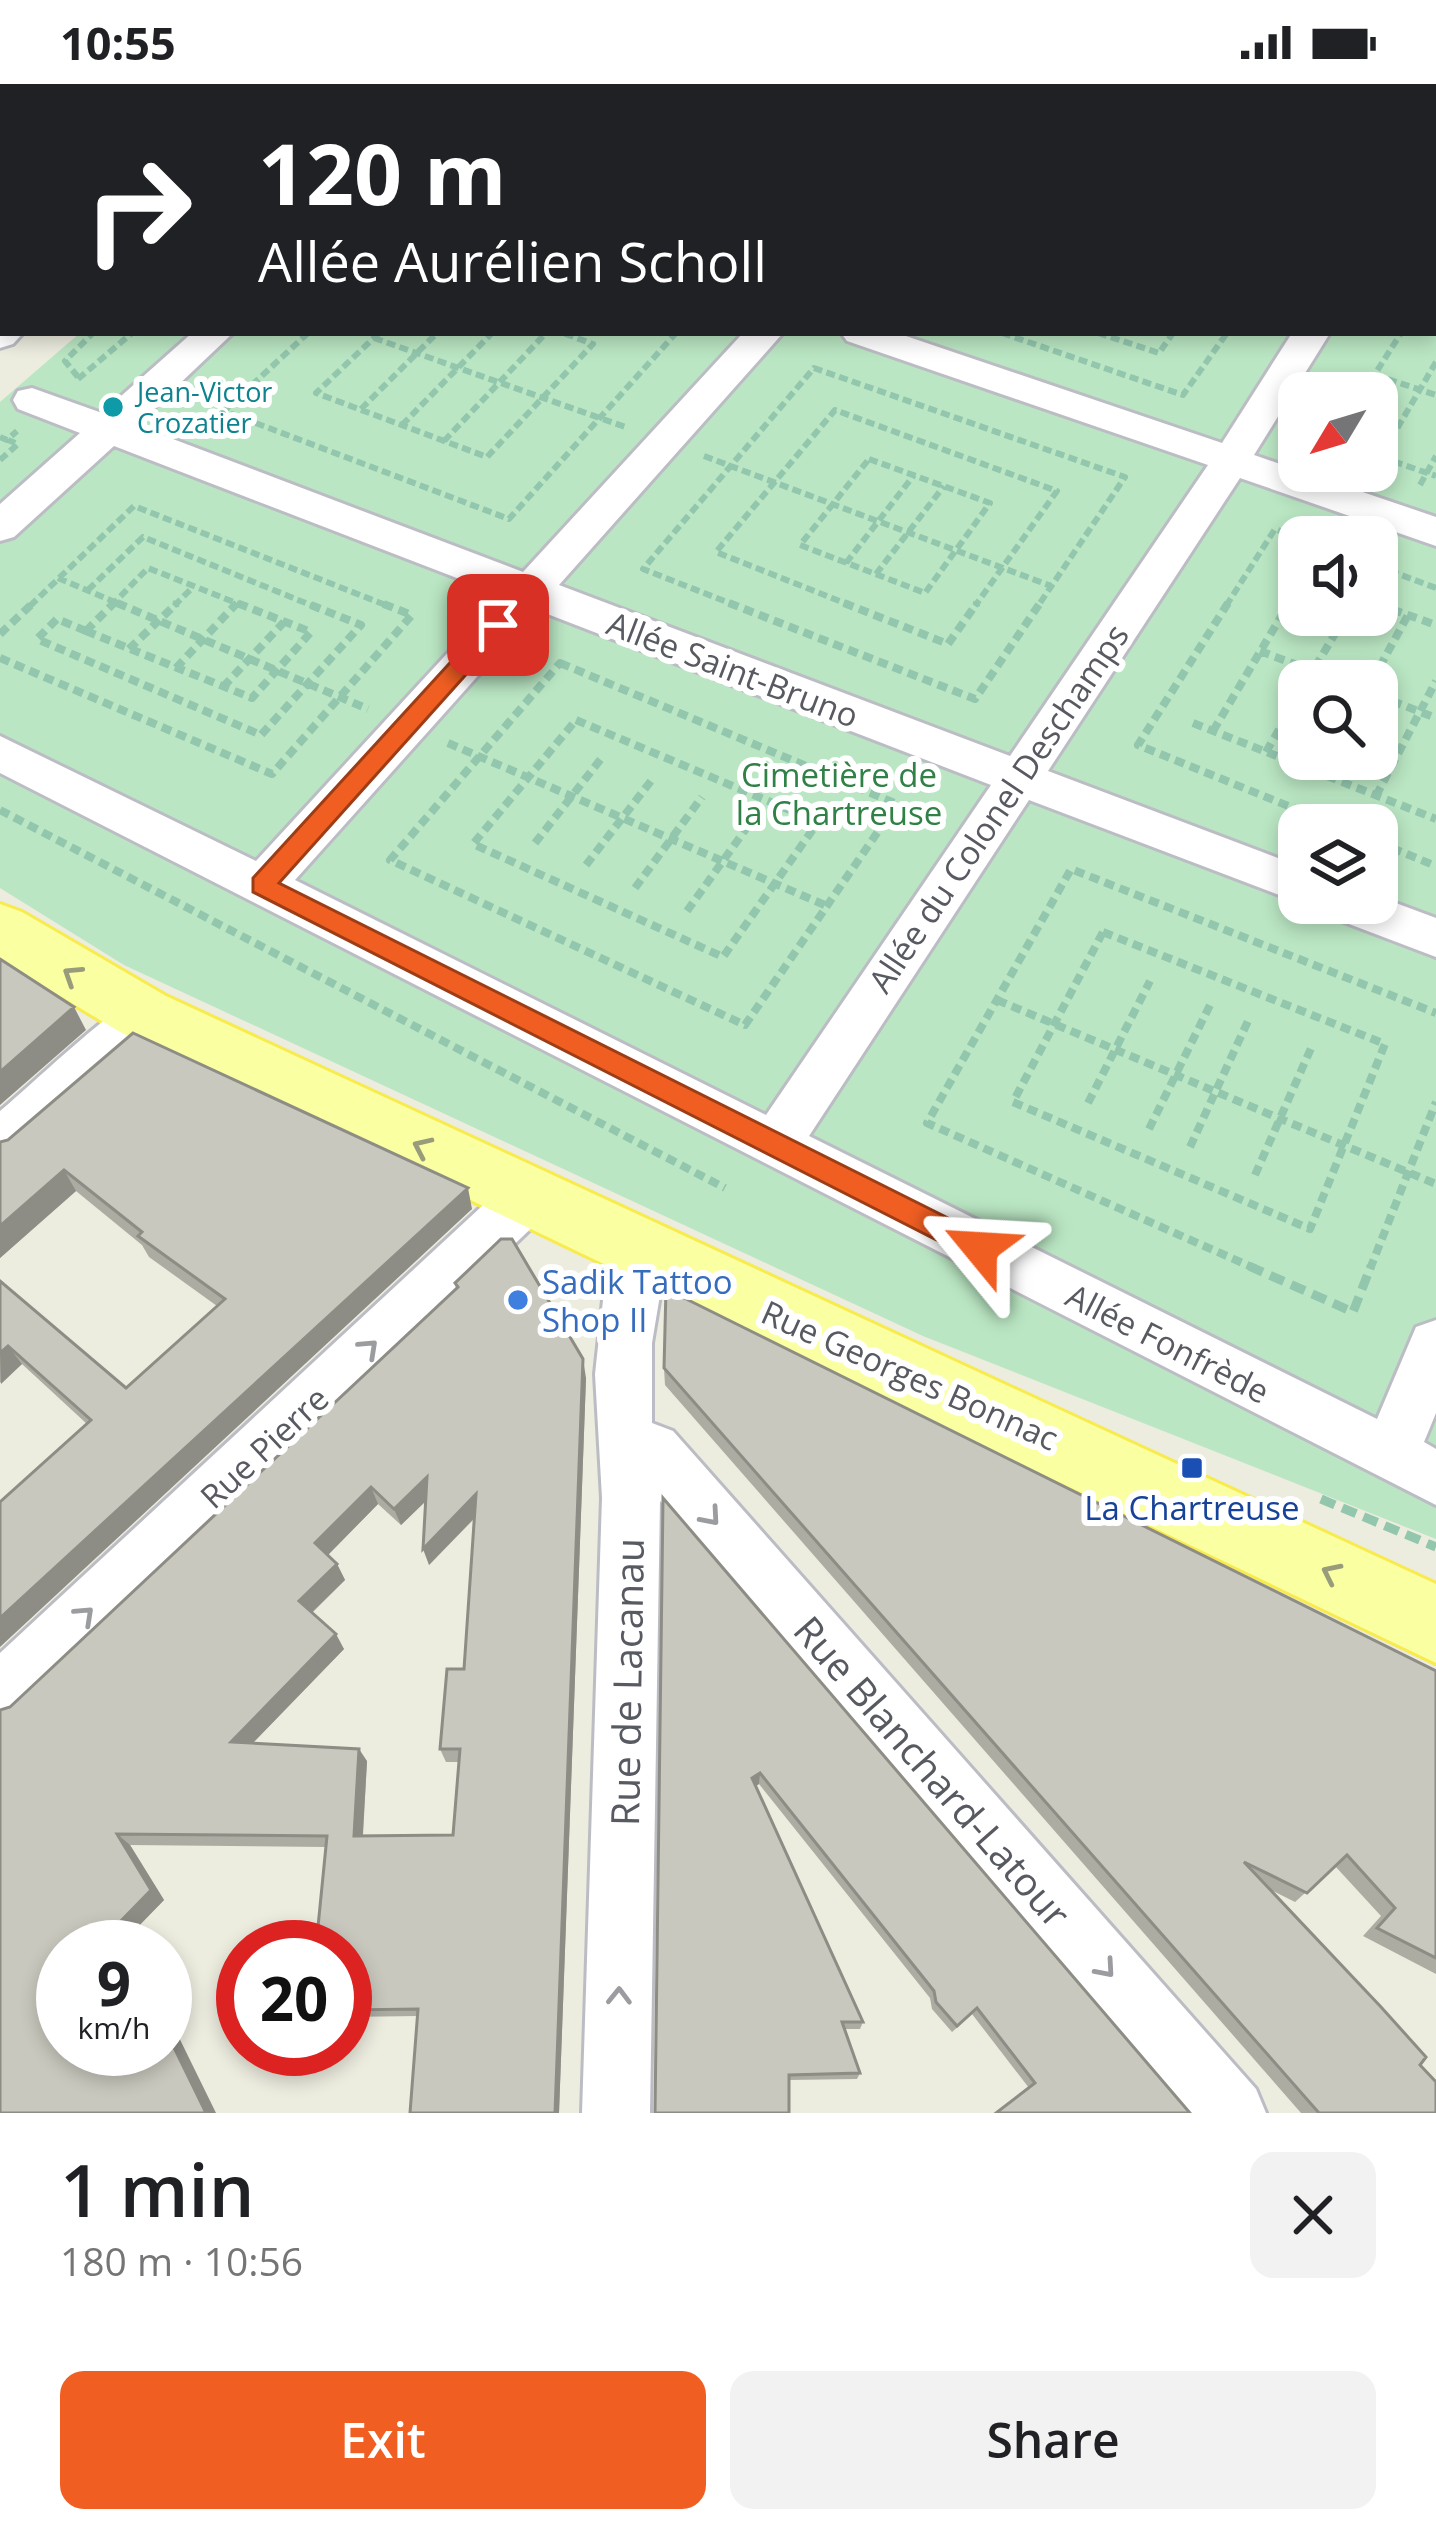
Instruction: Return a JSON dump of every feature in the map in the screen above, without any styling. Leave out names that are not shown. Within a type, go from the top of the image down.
[{"type":"main road","name":"Rue Georges Bonnac","points":[[0,929],[143,1014],[640,1253],[1056,1441],[1436,1624]]},
{"type":"street","points":[[0,527],[211,336]]},
{"type":"street","points":[[262,885],[761,336]]},
{"type":"street","points":[[869,336],[1436,532]]},
{"type":"street","name":"Allée du Colonel Deschamps","points":[[776,1145],[1309,336]]},
{"type":"street","name":"Allée Saint-Bruno","points":[[22,396],[1278,877]]},
{"type":"street","name":"Allée Fonfrède","points":[[0,753],[1413,1466]]},
{"type":"street","points":[[1398,923],[1436,938]]},
{"type":"street","points":[[0,1142],[123,1038],[143,1014]]},
{"type":"street","name":"Rue Pierre","points":[[0,1695],[527,1198]]},
{"type":"street","name":"Rue de Lacanau","points":[[616,2113],[630,1522],[625,1449],[629,1287],[640,1253]]},
{"type":"street","points":[[1413,1466],[1436,1345]]},
{"type":"street","name":"Rue Blanchard-Latour","points":[[625,1449],[653,1450],[1232,2113]]},
{"type":"path","points":[[79,378],[65,361],[90,336]]},
{"type":"path","points":[[22,396],[79,378],[128,336]]},
{"type":"path","points":[[305,336],[224,411],[509,519],[673,336]]},
{"type":"path","points":[[571,336],[593,344],[543,398],[487,457],[316,393],[376,336],[458,368],[499,382],[543,398],[599,418],[666,441],[1051,586]]},
{"type":"path","points":[[361,409],[434,336]]},
{"type":"path","points":[[402,425],[489,336]]},
{"type":"path","points":[[444,441],[543,336]]},
{"type":"path","points":[[1011,336],[1183,395],[1225,336]]},
{"type":"path","points":[[1107,336],[1159,353],[1171,336]]},
{"type":"path","points":[[1377,372],[1399,336]]},
{"type":"path","points":[[1398,425],[1436,362]]},
{"type":"path","points":[[814,368],[1125,477],[975,699],[644,568],[731,466],[814,368]]},
{"type":"path","points":[[1398,382],[1436,395]]},
{"type":"path","points":[[835,410],[1058,490],[948,644],[716,553],[775,482],[835,410]]},
{"type":"path","points":[[0,460],[18,444],[7,440]]},
{"type":"path","points":[[1420,485],[1436,456]]},
{"type":"path","points":[[869,459],[914,476],[990,503],[925,593],[800,545],[869,459]]},
{"type":"path","points":[[1398,464],[1436,476]]},
{"type":"path","points":[[847,563],[914,476]]},
{"type":"path","points":[[876,574],[944,486]]},
{"type":"path","points":[[0,634],[134,506],[412,615],[272,774],[0,658]]},
{"type":"path","points":[[1278,530],[1138,745],[1283,804]]},
{"type":"path","points":[[86,631],[148,568],[311,632],[252,698],[129,649],[57,619],[37,639],[261,735],[361,625],[143,538],[88,590]]},
{"type":"path","points":[[1398,574],[1436,588]]},
{"type":"path","points":[[58,578],[827,907]]},
{"type":"path","points":[[129,649],[194,586]]},
{"type":"path","points":[[176,668],[237,603]]},
{"type":"path","points":[[1398,611],[1436,626]]},
{"type":"path","points":[[1383,660],[1408,615]]},
{"type":"path","points":[[1213,731],[1278,621]]},
{"type":"path","points":[[224,687],[285,622]]},
{"type":"path","points":[[1260,651],[1284,660]]},
{"type":"path","points":[[560,663],[897,804],[746,1025],[390,860],[479,757],[560,663]]},
{"type":"path","points":[[1376,796],[1436,681]]},
{"type":"path","points":[[1398,703],[1436,718]]},
{"type":"path","points":[[576,719],[818,822],[723,957],[473,844],[529,778],[576,719]]},
{"type":"path","points":[[1193,723],[1278,757]]},
{"type":"path","points":[[1266,752],[1278,731]]},
{"type":"path","points":[[535,843],[604,755]]},
{"type":"path","points":[[586,865],[654,777]]},
{"type":"path","points":[[1337,780],[1435,816]]},
{"type":"path","points":[[635,887],[702,797]]},
{"type":"path","points":[[0,811],[724,1188]]},
{"type":"path","points":[[688,911],[753,819]]},
{"type":"path","points":[[1398,851],[1436,866]]},
{"type":"path","points":[[1436,1013],[1071,869],[927,1123],[1353,1312],[1436,1102]]},
{"type":"path","points":[[1103,932],[1385,1044],[1344,1145],[1310,1229],[1012,1102],[1103,932]]},
{"type":"path","points":[[1088,1103],[1150,980]]},
{"type":"path","points":[[997,1000],[1436,1184]]},
{"type":"path","points":[[1149,1129],[1210,1005]]},
{"type":"path","points":[[1190,1147],[1248,1021]]},
{"type":"path","points":[[1256,1175],[1312,1046]]},
{"type":"green space","name":"Cimetière de la Chartreuse","points":[[77,336],[1436,336],[1436,1539],[923,1336],[124,965],[0,888],[0,402]]},
{"type":"building","points":[[0,959],[74,1007],[0,1072]]},
{"type":"building","points":[[133,1033],[468,1188],[0,1618],[0,1502],[91,1420],[8,1346],[0,1353],[0,1281],[126,1388],[225,1299],[138,1236],[142,1232],[64,1170],[0,1226],[0,1142]]},
{"type":"building","points":[[501,1239],[512,1239],[583,1359],[555,2113],[410,2113],[418,2009],[372,2010],[372,1920],[319,1920],[327,1836],[117,1834],[151,1890],[122,1920],[36,1920],[36,2076],[188,2076],[206,2113],[0,2113],[0,1710],[10,1707],[458,1287],[455,1283]],"holes":[[[427,1477],[423,1549],[476,1494],[464,1669],[447,1669],[440,1749],[460,1749],[453,1835],[354,1836],[359,1749],[231,1742],[336,1634],[299,1601],[337,1564],[315,1543],[371,1487],[394,1509]]]},
{"type":"building","points":[[666,1289],[1436,1671],[1436,1958],[1377,1928],[1395,1908],[1347,1855],[1307,1893],[1244,1862],[1426,2057],[1420,2065],[1436,2082],[1436,2113],[1319,2113],[664,1368]]},
{"type":"building","points":[[663,1498],[1190,2113],[996,2113],[1035,2083],[977,2008],[957,2026],[760,1773],[752,1778],[863,2022],[842,2022],[860,2073],[789,2075],[789,2113],[655,2113]]},
{"type":"place","name":"Jean-Victor Crozatier","points":[[113,407]]},
{"type":"place","name":"Sadik Tattoo Shop II","points":[[518,1300]]},
{"type":"place","name":"La Chartreuse","points":[[1192,1468]]},
{"type":"route","points":[[498,625],[262,885],[980,1248]]}]
